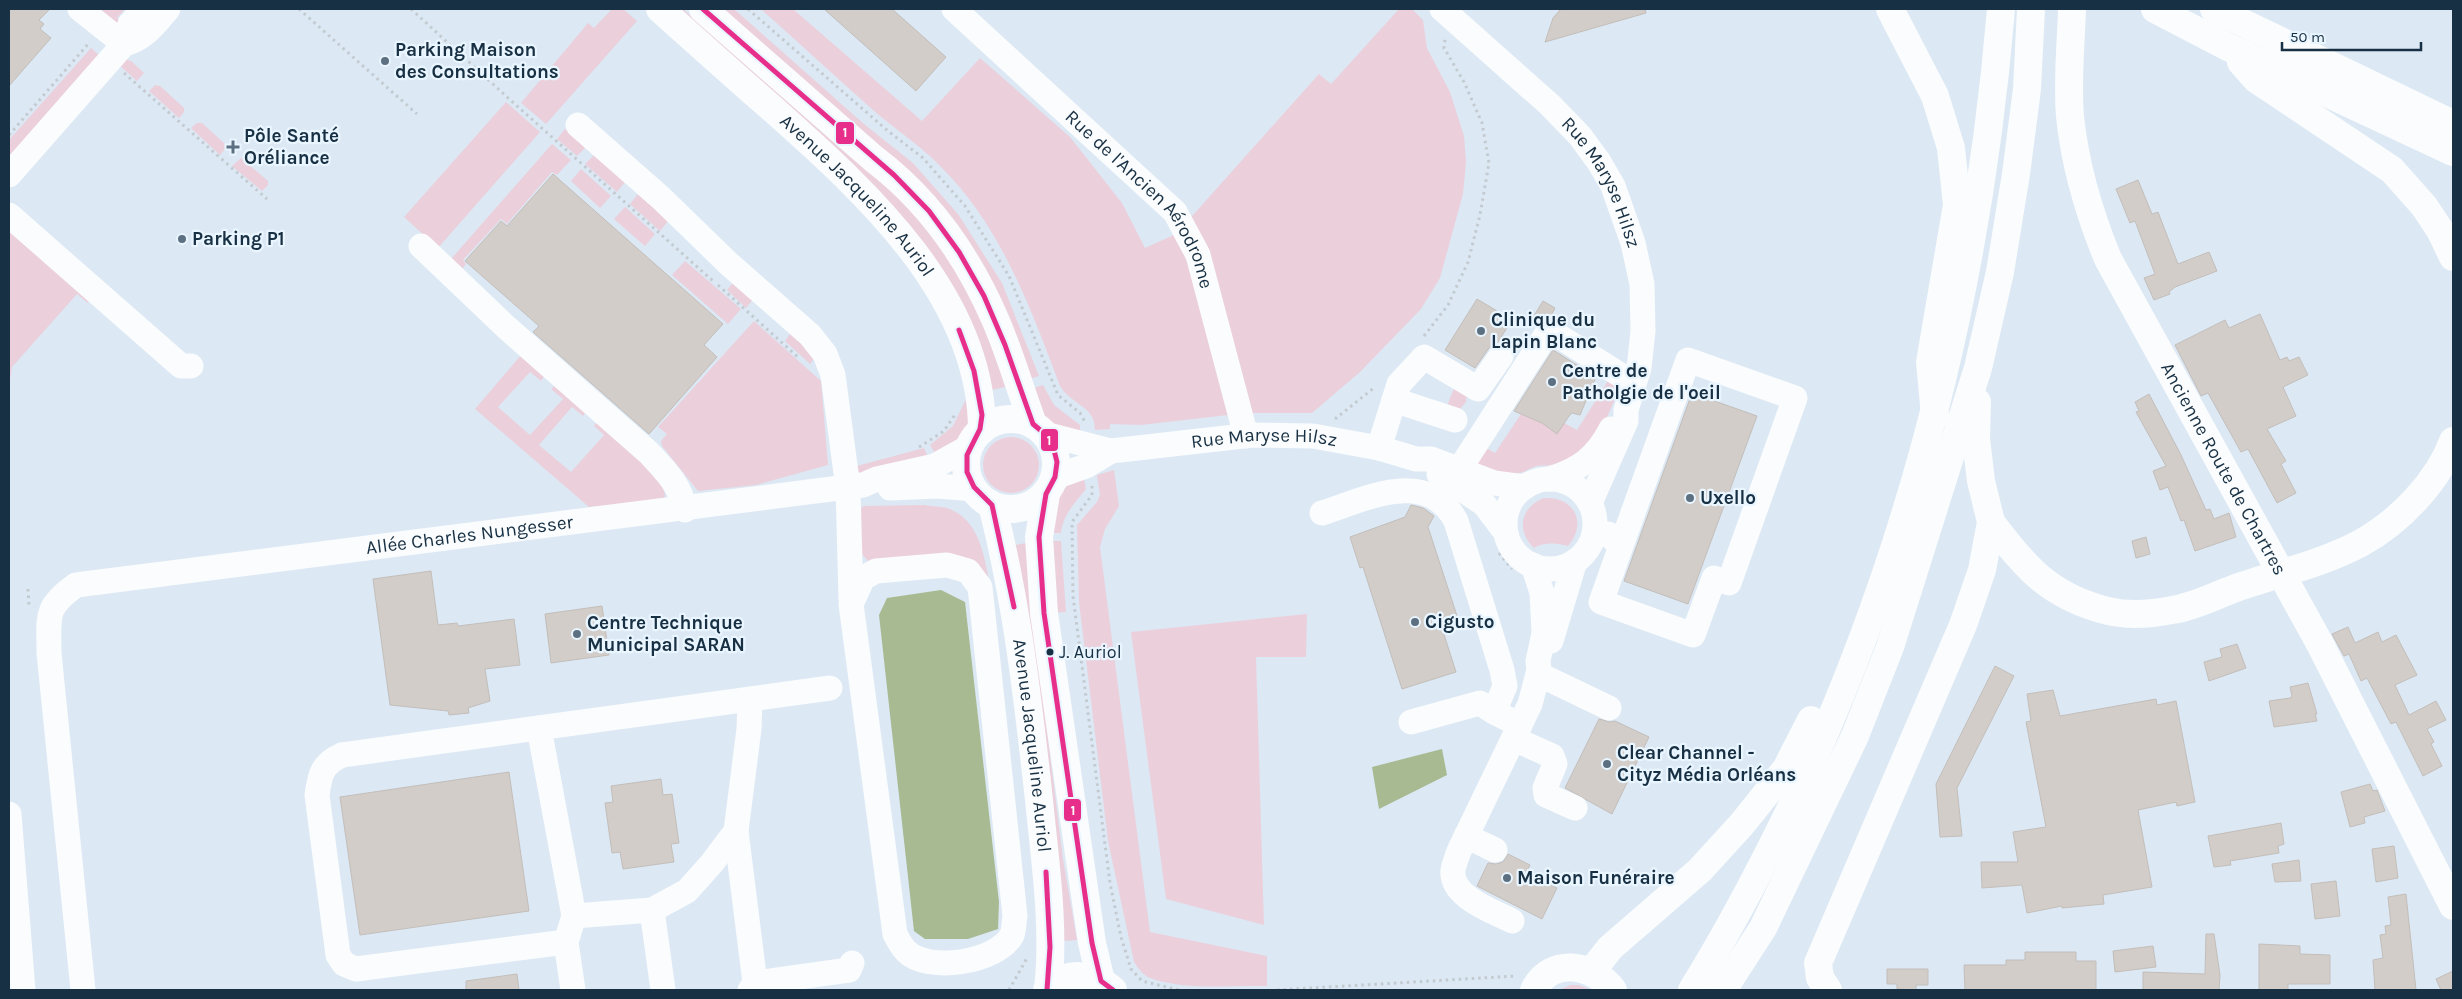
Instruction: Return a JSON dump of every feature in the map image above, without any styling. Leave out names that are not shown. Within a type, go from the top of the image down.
[{"type":"main road","name":"Avenue Jacqueline Auriol","points":[[660,9],[838,167],[898,231],[920,260],[945,301],[968,352],[980,396],[975,438]]},
{"type":"main road","name":"Avenue Jacqueline Auriol","points":[[703,9],[866,153],[896,176],[928,209],[956,247],[980,288],[1039,429]]},
{"type":"main road","points":[[1890,9],[1935,96],[1951,148],[1957,205],[1930,362],[1935,416]]},
{"type":"main road","points":[[1713,981],[1763,864],[1803,782],[1838,702],[1873,609],[1906,512],[1935,416],[1960,304],[1990,130],[2001,9]]},
{"type":"main road","points":[[1713,981],[1763,928],[1855,736],[1890,647],[1978,368],[2000,272],[2016,174],[2027,89],[2031,9]]},
{"type":"main road","points":[[2155,9],[2228,47],[2453,152]]},
{"type":"main road","points":[[2214,9],[2453,124]]},
{"type":"main road","name":"Ancienne Route de Chartres","points":[[2071,17],[2070,116],[2077,161],[2089,212],[2108,259],[2320,644],[2453,906]]},
{"type":"main road","points":[[2228,47],[2256,79],[2392,170],[2424,206],[2440,230],[2453,256]]},
{"type":"main road","points":[[1978,368],[1976,439],[1981,481],[1991,522],[2018,559],[2045,583],[2076,600],[2109,611],[2139,614],[2174,610],[2361,543],[2395,518],[2426,486],[2447,457],[2453,441]]},
{"type":"main road","points":[[1012,419],[1039,429],[1053,446],[1057,462],[1051,485],[1039,500],[1021,508],[1001,509],[983,497],[966,469],[975,438],[991,424],[1012,419]]},
{"type":"main road","name":"Avenue Jacqueline Auriol","points":[[1051,485],[1039,537],[1044,613],[1092,943],[1107,986]]},
{"type":"main road","name":"Avenue Jacqueline Auriol","points":[[983,497],[1007,570],[1028,696],[1045,862],[1050,947],[1047,989]]},
{"type":"main road","points":[[1801,990],[1818,963],[1963,624],[1982,570],[1991,522]]},
{"type":"main road","points":[[1592,971],[1610,948],[1700,870],[1742,824],[1786,769],[1812,719],[1841,645],[1873,609]]},
{"type":"main road","points":[[1818,963],[1820,978],[1828,990]]},
{"type":"main road","points":[[1534,990],[1547,975],[1562,968],[1577,967],[1592,971],[1605,979],[1613,990]]},
{"type":"main road","points":[[1047,989],[1068,977],[1090,977],[1107,986]]},
{"type":"street","points":[[80,9],[124,44]]},
{"type":"street","points":[[9,176],[124,44],[130,24],[144,9]]},
{"type":"street","points":[[124,44],[143,37],[168,9]]},
{"type":"street","name":"Rue de l'Ancien Aérodrome","points":[[954,9],[1175,212],[1198,254],[1246,436]]},
{"type":"street","name":"Rue Maryse Hilsz","points":[[1442,9],[1550,105],[1580,136],[1599,162],[1613,186],[1633,242],[1642,284],[1643,331],[1639,368],[1626,410],[1626,421],[1590,503]]},
{"type":"street","points":[[578,125],[661,198],[729,264],[818,344],[830,365],[855,487],[852,604],[895,934],[906,952],[926,961],[956,962],[981,958],[1000,948],[1012,934],[1014,916],[980,587],[968,571],[947,565],[876,572],[863,578],[852,604]]},
{"type":"street","points":[[9,215],[181,366],[191,366]]},
{"type":"street","points":[[421,246],[513,334],[649,453],[668,472],[683,496],[685,510]]},
{"type":"street","points":[[1459,470],[1549,330],[1622,376]]},
{"type":"street","points":[[1385,392],[1399,384],[1424,357],[1478,389],[1500,356]]},
{"type":"street","points":[[1688,360],[1795,398],[1729,583],[1714,578],[1693,635],[1602,602],[1615,540],[1688,360]]},
{"type":"street","points":[[1385,392],[1455,420]]},
{"type":"street","points":[[1379,448],[1385,392]]},
{"type":"street","name":"Rue Maryse Hilsz","points":[[1548,479],[1570,473],[1582,465],[1606,439],[1616,418],[1626,410]]},
{"type":"street","points":[[1039,429],[1111,451]]},
{"type":"street","name":"Rue Maryse Hilsz","points":[[1111,451],[1246,436],[1298,434],[1379,448],[1416,459],[1431,459],[1494,483],[1525,487]]},
{"type":"street","name":"Allée Charles Nungesser","points":[[84,989],[49,652],[50,613],[59,598],[76,585],[685,510],[855,487],[877,479],[935,466],[975,438]]},
{"type":"street","points":[[1051,485],[1111,451]]},
{"type":"street","name":"Rue Maryse Hilsz","points":[[1416,459],[1484,504],[1501,539]]},
{"type":"street","points":[[1512,921],[1469,898],[1457,886],[1453,871],[1466,836],[1530,704],[1539,672],[1538,662],[1544,633],[1542,593],[1525,569],[1516,552],[1501,539],[1508,507],[1515,495],[1525,487],[1548,479],[1561,480],[1573,485],[1583,493],[1590,503],[1595,528],[1592,541],[1585,552],[1575,561],[1554,568],[1525,569]]},
{"type":"street","name":"Allée Charles Nungesser","points":[[855,487],[879,489],[938,486],[983,497]]},
{"type":"street","points":[[1322,513],[1387,492],[1410,489],[1429,496],[1447,506],[1456,521],[1502,670],[1505,686],[1494,712]]},
{"type":"street","points":[[1539,672],[1545,665],[1575,561]]},
{"type":"street","points":[[1539,672],[1609,708]]},
{"type":"street","points":[[566,942],[356,969],[344,964],[338,955],[317,795],[320,774],[330,760],[342,754],[830,688]]},
{"type":"street","points":[[750,699],[749,729],[736,831],[752,987],[848,970],[852,963]]},
{"type":"street","points":[[1411,722],[1480,703],[1552,756],[1555,764],[1545,788],[1546,795],[1575,808]]},
{"type":"street","points":[[539,728],[574,916],[566,942],[573,990]]},
{"type":"street","points":[[9,827],[23,990]]},
{"type":"street","points":[[574,916],[652,910],[687,891],[712,863],[736,831]]},
{"type":"street","points":[[1466,836],[1495,850]]},
{"type":"street","points":[[652,910],[663,990]]},
{"type":"path","points":[[299,9],[417,114]]},
{"type":"path","points":[[411,9],[801,360]]},
{"type":"path","points":[[9,135],[103,28]]},
{"type":"path","points":[[1424,336],[1448,305],[1468,262],[1480,215],[1489,163],[1482,123],[1464,82],[1444,48],[1445,38]]},
{"type":"path","points":[[123,71],[266,199]]},
{"type":"path","points":[[1329,424],[1385,392]]},
{"type":"path","points":[[918,447],[944,430],[958,409]]},
{"type":"path","points":[[1091,482],[1092,495],[1072,522],[1073,596],[1110,883],[1131,969],[1142,981],[1179,990]]},
{"type":"path","points":[[1501,539],[1507,566],[1525,569]]},
{"type":"path","points":[[1009,990],[1031,950]]},
{"type":"path","points":[[1277,990],[1499,978]]},
{"type":"shaded area","points":[[97,9],[125,9],[117,18],[123,23],[119,29]]},
{"type":"shaded area","points":[[612,9],[623,9],[637,21],[546,124],[521,103],[588,23],[594,28]]},
{"type":"shaded area","points":[[678,9],[683,9],[849,156],[889,186],[929,229],[972,298],[995,352],[1005,387],[992,390],[972,329]]},
{"type":"shaded area","points":[[709,9],[734,9],[864,124],[913,163],[958,214],[1002,283],[1039,376],[1023,381],[965,253]]},
{"type":"shaded area","points":[[761,9],[793,9],[922,121],[980,58],[1070,137],[1122,203],[1145,248],[1176,234],[1319,74],[1331,84],[1399,9],[1412,9],[1423,20],[1427,48],[1450,92],[1464,136],[1466,162],[1463,194],[1440,278],[1421,309],[1360,372],[1312,413],[1246,413],[1141,425],[1110,424],[1110,429],[1095,430],[1091,415],[1065,393],[1060,386],[1038,328],[1012,270],[981,215],[962,190],[933,159],[874,111]]},
{"type":"shaded area","points":[[91,48],[100,56],[9,158],[9,140]]},
{"type":"shaded area","points":[[125,59],[131,61],[144,73],[137,81],[118,64]]},
{"type":"shaded area","points":[[155,85],[160,86],[184,108],[184,112],[179,118],[149,91]]},
{"type":"shaded area","points":[[506,102],[540,132],[438,248],[404,217]]},
{"type":"shaded area","points":[[197,123],[202,123],[225,144],[226,148],[220,155],[191,128]]},
{"type":"shaded area","points":[[565,129],[586,147],[577,156],[557,139]]},
{"type":"shaded area","points":[[552,144],[571,160],[557,175],[552,172],[507,224],[501,219],[463,260],[466,264],[462,269],[451,259]]},
{"type":"shaded area","points":[[594,155],[625,182],[617,192],[585,164]]},
{"type":"shaded area","points":[[241,158],[268,181],[268,185],[262,191],[232,166]]},
{"type":"shaded area","points":[[581,169],[611,196],[600,208],[571,181]]},
{"type":"shaded area","points":[[638,194],[669,220],[660,231],[630,204]]},
{"type":"shaded area","points":[[625,207],[655,234],[645,246],[614,219]]},
{"type":"shaded area","points":[[9,225],[89,297],[88,303],[77,294],[12,367],[9,386]]},
{"type":"shaded area","points":[[685,261],[741,309],[728,324],[672,275]]},
{"type":"shaded area","points":[[735,280],[755,297],[746,308],[727,290]]},
{"type":"shaded area","points":[[754,321],[821,381],[828,465],[756,485],[698,491],[662,446],[661,441],[667,434],[658,427]]},
{"type":"shaded area","points":[[793,330],[816,356],[810,364],[785,341]]},
{"type":"shaded area","points":[[522,354],[545,375],[541,381],[530,372],[498,407],[530,435],[563,399],[551,389],[556,384],[587,411],[583,416],[572,407],[539,445],[571,472],[604,435],[594,426],[598,421],[649,468],[663,489],[665,497],[660,500],[589,507],[475,409]]},
{"type":"shaded area","points":[[1608,381],[1619,387],[1610,411],[1590,442],[1571,458],[1560,464],[1537,466],[1517,473],[1497,471],[1471,464],[1483,446],[1495,453],[1521,414],[1542,423],[1557,433],[1564,423],[1577,430]]},
{"type":"shaded area","points":[[1456,383],[1467,394],[1466,402],[1460,409],[1447,406]]},
{"type":"shaded area","points":[[1043,385],[1054,405],[1080,425],[1080,436],[1060,429],[1042,416],[1027,390]]},
{"type":"shaded area","points":[[965,401],[974,401],[966,427],[958,440],[938,458],[930,445],[953,426]]},
{"type":"shaded area","points":[[1005,437],[1017,437],[1027,441],[1035,449],[1039,465],[1035,481],[1027,489],[1017,493],[1005,493],[995,489],[987,481],[983,471],[983,459],[987,449],[995,441]]},
{"type":"shaded area","points":[[924,448],[930,461],[868,475],[858,472],[853,467]]},
{"type":"shaded area","points":[[1114,470],[1119,506],[1105,529],[1100,547],[1150,932],[1267,956],[1267,986],[1178,985],[1147,977],[1134,962],[1108,841],[1079,602],[1077,525],[1097,502],[1100,495],[1097,475]]},
{"type":"shaded area","points":[[1083,474],[1086,489],[1067,514],[1061,533],[1045,533],[1049,509],[1069,483]]},
{"type":"shaded area","points":[[1544,498],[1563,501],[1575,513],[1577,529],[1568,546],[1551,544],[1534,548],[1528,541],[1523,527],[1523,520],[1530,507]]},
{"type":"shaded area","points":[[925,505],[949,509],[962,516],[970,525],[981,546],[992,594],[985,584],[871,564],[860,552],[856,517],[863,506]]},
{"type":"shaded area","points":[[1046,541],[1061,541],[1066,612],[1049,613]]},
{"type":"shaded area","points":[[1027,543],[1031,603],[1063,859],[1077,940],[1064,941],[1015,545]]},
{"type":"shaded area","points":[[941,590],[965,602],[999,902],[998,929],[968,939],[925,939],[914,931],[879,615],[887,598]]},
{"type":"shaded area","points":[[1307,614],[1306,657],[1256,657],[1264,925],[1166,899],[1131,632]]},
{"type":"shaded area","points":[[1442,749],[1447,775],[1379,809],[1372,767]]},
{"type":"shaded area","points":[[1571,985],[1579,985],[1591,990],[1559,990]]},
{"type":"building","points":[[9,9],[50,9],[39,20],[44,24],[40,29],[51,38],[9,86]]},
{"type":"building","points":[[824,9],[892,9],[946,57],[916,91]]},
{"type":"building","points":[[1561,9],[1645,9],[1646,13],[1545,42],[1553,18]]},
{"type":"building","points":[[553,174],[723,324],[704,345],[717,357],[649,434],[533,332],[539,326],[465,261],[501,221],[507,226]]},
{"type":"building","points":[[2138,180],[2152,214],[2158,212],[2178,264],[2209,252],[2217,271],[2175,287],[2169,292],[2170,294],[2154,300],[2144,278],[2155,274],[2135,221],[2130,223],[2116,189]]},
{"type":"building","name":"Clinique du Lapin Blanc","points":[[1477,299],[1512,320],[1498,342],[1489,348],[1475,368],[1445,350]]},
{"type":"building","points":[[1543,301],[1555,308],[1551,316],[1543,317],[1537,322],[1532,319]]},
{"type":"building","points":[[2260,314],[2280,360],[2287,357],[2289,361],[2299,357],[2308,375],[2283,387],[2296,416],[2267,429],[2286,461],[2281,464],[2296,493],[2277,503],[2248,449],[2241,452],[2208,393],[2201,396],[2175,345],[2225,320],[2229,328]]},
{"type":"building","name":"Centre de Patholgie de l'oeil","points":[[1553,350],[1596,377],[1580,415],[1572,413],[1557,434],[1542,423],[1514,411]]},
{"type":"building","name":"Uxello","points":[[1692,393],[1757,416],[1688,604],[1624,581]]},
{"type":"building","points":[[2149,394],[2181,455],[2206,510],[2210,509],[2214,519],[2229,513],[2236,537],[2195,551],[2184,520],[2181,521],[2168,487],[2160,490],[2153,471],[2166,466],[2136,412],[2139,411],[2135,402]]},
{"type":"building","name":"Cigusto","points":[[1411,505],[1423,508],[1434,516],[1428,527],[1458,619],[1441,625],[1456,672],[1402,689],[1363,567],[1360,568],[1350,537],[1405,517]]},
{"type":"building","points":[[2146,537],[2150,554],[2136,558],[2132,541]]},
{"type":"building","points":[[431,571],[438,625],[457,623],[458,626],[514,619],[520,665],[485,669],[490,701],[468,708],[469,713],[449,715],[448,711],[390,705],[373,579]]},
{"type":"building","name":"Centre Technique Municipal SARAN","points":[[602,606],[609,655],[551,663],[545,614]]},
{"type":"building","points":[[2348,627],[2355,643],[2378,632],[2382,642],[2396,635],[2417,675],[2395,685],[2409,715],[2436,701],[2446,720],[2427,729],[2434,742],[2431,744],[2442,766],[2423,776],[2396,722],[2391,724],[2367,678],[2361,681],[2349,654],[2344,656],[2332,634]]},
{"type":"building","points":[[2237,644],[2246,668],[2209,681],[2204,662],[2222,657],[2220,649]]},
{"type":"building","points":[[1995,666],[2014,676],[1957,788],[1962,836],[1940,837],[1936,784]]},
{"type":"building","points":[[2308,683],[2317,714],[2315,714],[2317,721],[2274,727],[2269,701],[2290,698],[2292,696],[2290,687]]},
{"type":"building","points":[[2053,690],[2060,716],[2156,699],[2157,705],[2176,701],[2195,802],[2177,806],[2176,802],[2138,810],[2152,887],[2103,895],[2104,904],[2062,908],[2062,906],[2027,913],[2022,885],[1982,888],[1981,862],[2018,862],[2013,832],[2046,827],[2026,722],[2031,721],[2027,694]]},
{"type":"building","name":"Clear Channel - Cityz Média Orléans","points":[[1599,719],[1610,722],[1615,721],[1649,737],[1612,814],[1565,788]]},
{"type":"building","points":[[509,772],[529,911],[360,935],[340,797]]},
{"type":"building","points":[[661,779],[663,795],[672,794],[679,843],[671,844],[674,862],[623,869],[620,852],[612,853],[605,803],[613,802],[611,786]]},
{"type":"building","points":[[2370,784],[2373,791],[2377,790],[2385,811],[2364,817],[2365,823],[2350,827],[2341,792]]},
{"type":"building","points":[[2281,823],[2284,844],[2278,846],[2279,853],[2230,861],[2231,865],[2214,867],[2208,836]]},
{"type":"building","points":[[2394,846],[2398,878],[2376,882],[2372,849]]},
{"type":"building","points":[[1508,854],[1530,865],[1526,873],[1557,888],[1542,919],[1477,886],[1488,863],[1496,864],[1503,862]]},
{"type":"building","points":[[2299,860],[2301,881],[2275,882],[2272,864]]},
{"type":"building","points":[[2336,881],[2340,916],[2315,919],[2311,884]]},
{"type":"building","points":[[2406,894],[2416,990],[2375,990],[2373,960],[2383,958],[2380,935],[2386,934],[2385,926],[2391,925],[2388,897]]},
{"type":"building","points":[[2206,934],[2214,934],[2220,975],[2219,990],[2143,990],[2143,972],[2205,974]]},
{"type":"building","points":[[2259,944],[2300,946],[2300,954],[2330,955],[2330,984],[2288,984],[2288,990],[2259,990]]},
{"type":"building","points":[[2153,946],[2156,967],[2115,972],[2113,951]]},
{"type":"building","points":[[2025,952],[2076,952],[2076,961],[2096,961],[2096,990],[1965,990],[1964,965],[2006,965],[2006,960],[2025,960]]},
{"type":"building","points":[[1887,969],[1928,969],[1928,985],[1916,985],[1916,990],[1897,989],[1897,984],[1887,984]]},
{"type":"building","points":[[2453,971],[2453,990],[2441,990],[2436,979]]},
{"type":"building","points":[[517,974],[519,990],[466,990],[466,981]]},
{"type":"transit line","name":"1","points":[[703,9],[894,175],[929,211],[959,252],[984,296],[1005,345],[1033,424],[1045,434],[1053,446],[1057,462],[1055,477],[1046,494],[1039,537],[1044,613],[1092,943],[1101,981],[1113,990]]},
{"type":"transit line","name":"1","points":[[959,330],[974,371],[982,415],[980,429],[967,455],[967,472],[974,487],[992,505],[1014,607]]},
{"type":"transit line","name":"1","points":[[1046,872],[1050,947],[1047,990]]},
{"type":"place","name":"Parking Maison des Consultations","points":[[385,61]]},
{"type":"place","name":"Pôle Santé Oréliance","points":[[233,147]]},
{"type":"place","name":"Parking P1","points":[[182,239]]},
{"type":"place","name":"Clinique du Lapin Blanc","points":[[1481,331]]},
{"type":"place","name":"Centre de Patholgie de l'oeil","points":[[1552,382]]},
{"type":"place","name":"Uxello","points":[[1690,498]]},
{"type":"place","name":"Cigusto","points":[[1415,622]]},
{"type":"place","name":"Centre Technique Municipal SARAN","points":[[577,634]]},
{"type":"place","name":"J. Auriol","points":[[1050,652]]},
{"type":"place","name":"Clear Channel - Cityz Média Orléans","points":[[1607,764]]},
{"type":"place","name":"Maison Funéraire","points":[[1507,878]]}]
